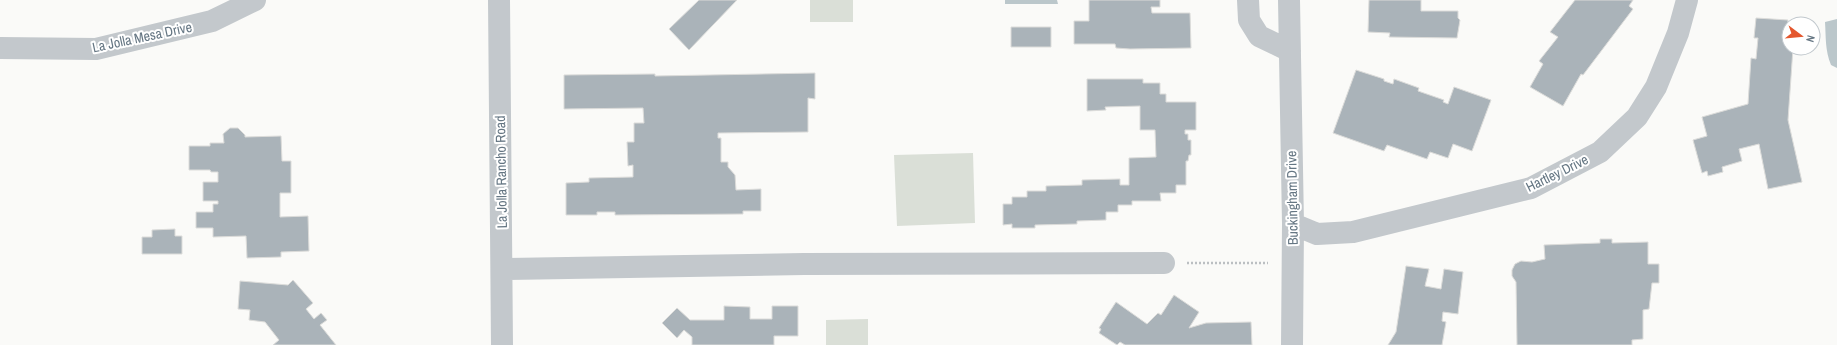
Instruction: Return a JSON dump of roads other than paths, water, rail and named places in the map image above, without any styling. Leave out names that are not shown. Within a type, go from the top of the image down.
[{"type":"street","name":"La Jolla Mesa Drive","points":[[0,48],[96,49],[212,21],[255,0]]},
{"type":"street","name":"La Jolla Rancho Road","points":[[499,0],[502,345]]},
{"type":"street","points":[[1248,0],[1249,20],[1259,36],[1290,51]]},
{"type":"street","name":"Buckingham Drive","points":[[1289,0],[1293,224],[1292,345]]},
{"type":"street","name":"Hartley Drive","points":[[1293,224],[1317,234],[1353,232],[1531,188],[1600,152],[1637,117],[1656,87],[1678,33],[1687,0]]},
{"type":"street","points":[[502,269],[812,264],[1164,263]]}]
